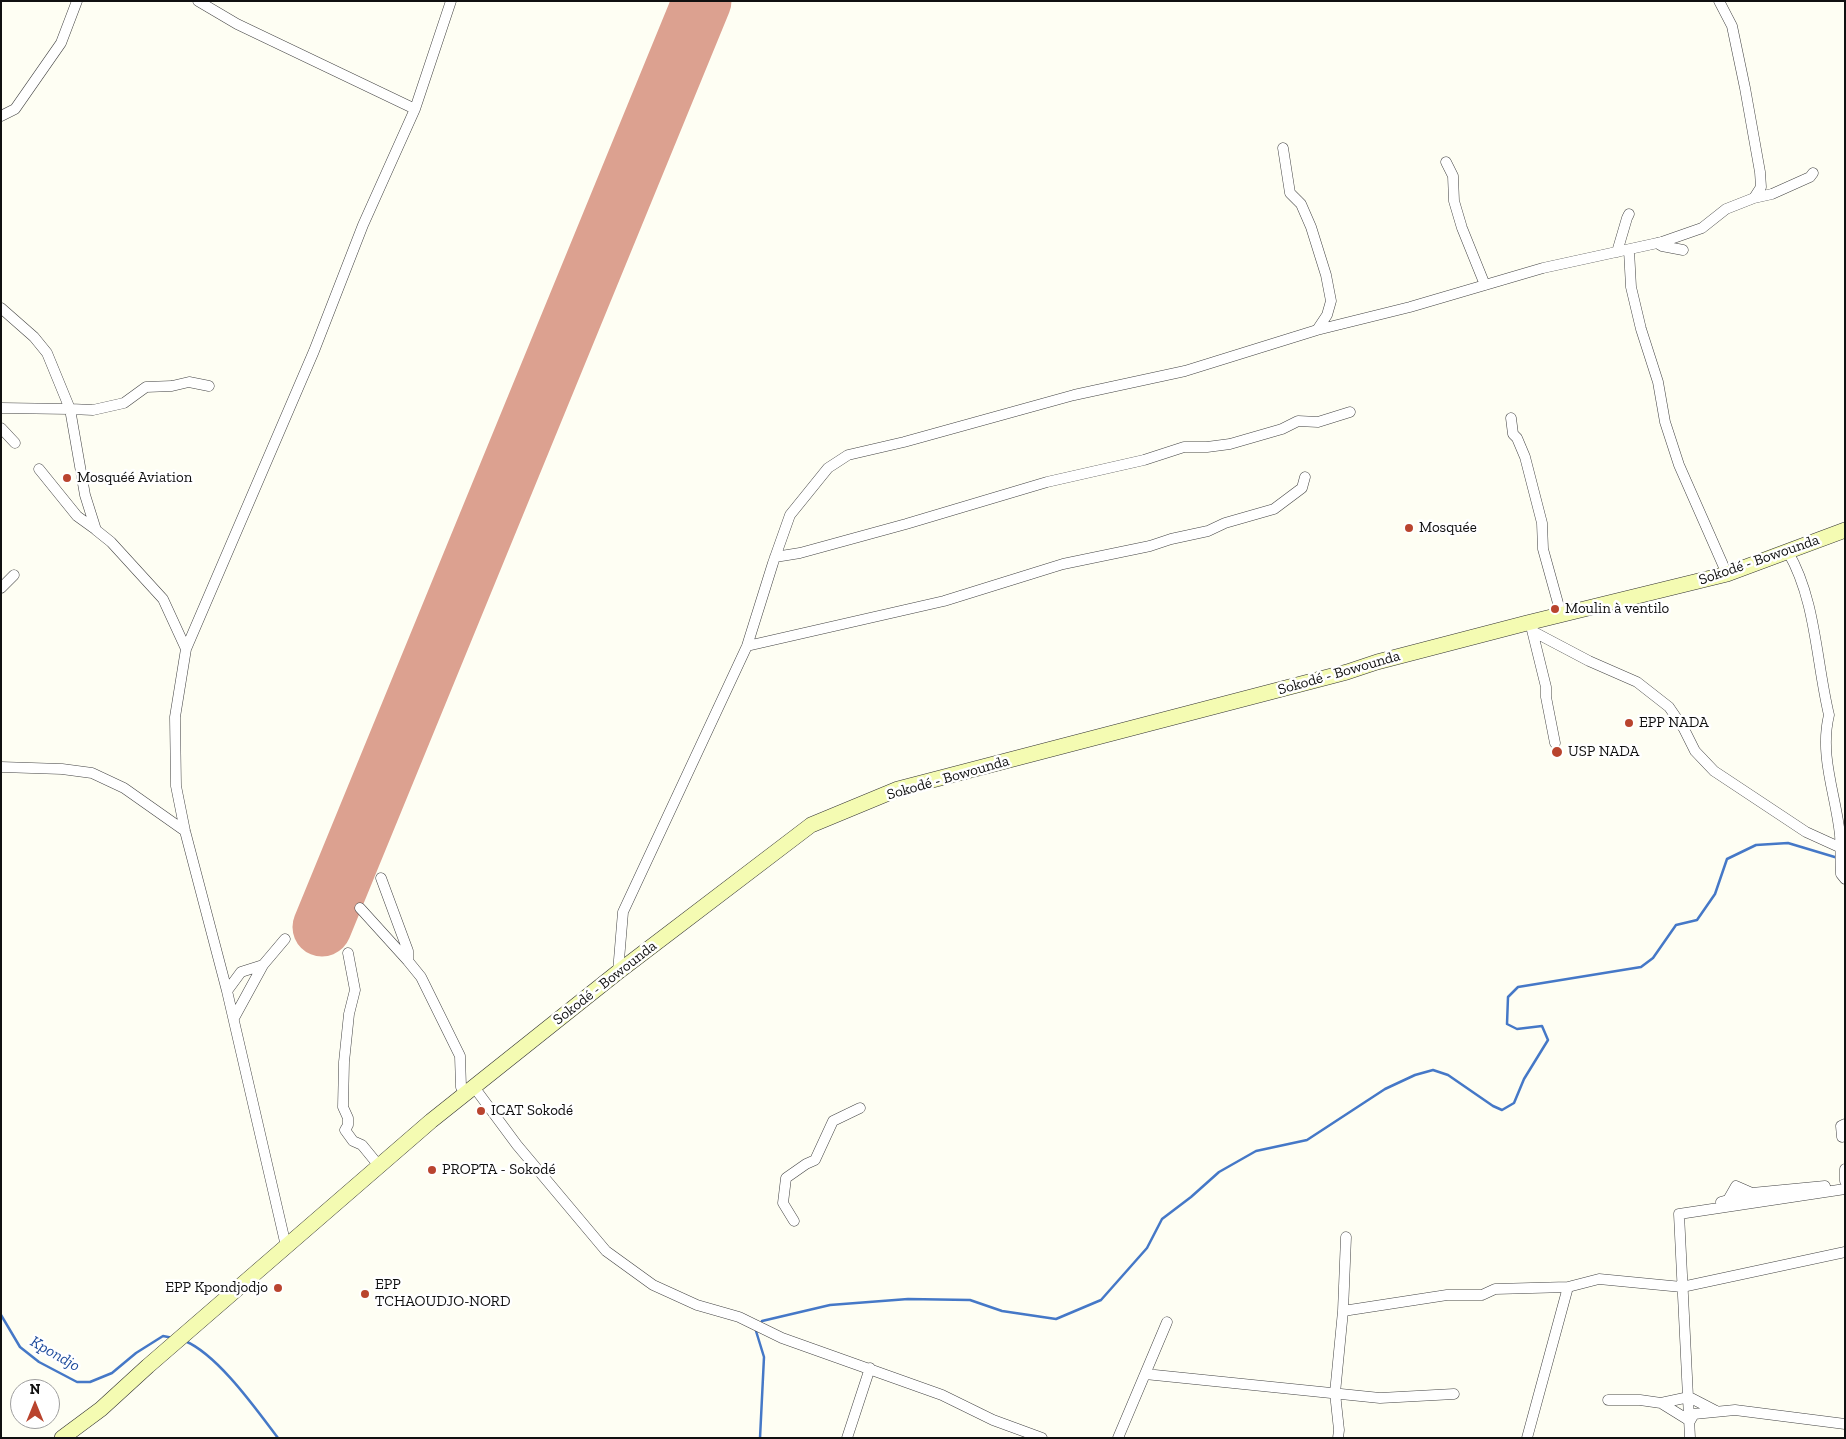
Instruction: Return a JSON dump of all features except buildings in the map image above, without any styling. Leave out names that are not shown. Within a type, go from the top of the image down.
[{"type":"main road","name":"Sokodé - Bowounda","points":[[62,1438],[101,1409],[431,1121],[618,972],[811,826],[898,789],[1338,675],[1377,662],[1531,627],[1561,614],[1727,574],[1845,530]]},
{"type":"street","points":[[1,116],[15,109],[61,43],[77,1]]},
{"type":"street","points":[[198,1],[237,24],[415,109]]},
{"type":"street","points":[[286,1246],[228,991],[185,831],[176,786],[175,717],[186,649],[314,351],[363,225],[415,109],[451,1]]},
{"type":"street","points":[[1719,1],[1732,26],[1760,172],[1761,187],[1748,202]]},
{"type":"street","points":[[1283,148],[1290,193],[1301,204],[1311,227],[1326,275],[1331,301],[1327,315],[1316,330]]},
{"type":"street","points":[[1446,162],[1453,176],[1454,201],[1462,228],[1485,285]]},
{"type":"street","points":[[618,972],[622,912],[748,646],[790,515],[828,468],[848,455],[904,442],[1074,395],[1185,370],[1316,330],[1410,307],[1543,268],[1657,243],[1702,228],[1726,209],[1772,194],[1810,177],[1813,173]]},
{"type":"street","points":[[1617,252],[1623,228],[1630,214]]},
{"type":"street","points":[[1657,243],[1662,246],[1683,250]]},
{"type":"street","points":[[1633,249],[1633,262]]},
{"type":"street","points":[[1633,249],[1633,296],[1640,329],[1658,382],[1665,422],[1679,465],[1727,574]]},
{"type":"street","points":[[1,308],[34,337],[47,353],[70,409],[85,495],[96,530]]},
{"type":"street","points":[[1,408],[93,410],[124,403],[146,387],[172,386],[189,382],[209,386]]},
{"type":"street","points":[[775,557],[800,553],[1047,482],[1144,460],[1184,447],[1230,444],[1282,429],[1298,421],[1318,422],[1350,412]]},
{"type":"street","points":[[1511,418],[1513,434],[1517,438],[1525,457],[1542,523],[1543,549],[1561,614]]},
{"type":"street","points":[[1,428],[15,443]]},
{"type":"street","points":[[38,469],[77,516],[111,542],[164,599],[186,649]]},
{"type":"street","points":[[748,646],[944,601],[1063,564],[1150,546],[1171,539],[1208,531],[1225,523],[1274,509],[1302,488],[1305,477]]},
{"type":"street","points":[[1788,552],[1797,567],[1810,612],[1829,715],[1825,731],[1828,774],[1840,836],[1841,874],[1845,879]]},
{"type":"street","points":[[1,588],[14,575]]},
{"type":"street","points":[[1531,627],[1590,661],[1637,682],[1669,707],[1684,728],[1695,751],[1714,771],[1806,832],[1839,847]]},
{"type":"street","points":[[1531,627],[1546,687],[1546,697],[1555,743]]},
{"type":"street","points":[[1,767],[62,769],[92,773],[124,788],[185,831]]},
{"type":"street","points":[[381,878],[408,951],[408,961]]},
{"type":"street","points":[[360,908],[421,977],[434,1000],[460,1056],[461,1087],[470,1090],[606,1251],[653,1285],[697,1304],[739,1317],[782,1338],[942,1394],[993,1420],[1042,1438]]},
{"type":"street","points":[[234,1018],[263,965],[285,939]]},
{"type":"street","points":[[348,953],[355,990],[344,1062],[343,1107],[348,1118],[348,1125],[345,1130],[353,1141],[362,1145],[380,1167]]},
{"type":"street","points":[[228,991],[241,972],[263,965]]},
{"type":"street","points":[[794,1221],[784,1203],[786,1178],[815,1160],[833,1121],[860,1108]]},
{"type":"street","points":[[1842,1137],[1841,1126],[1845,1124]]},
{"type":"street","points":[[1702,1210],[1705,1207],[1752,1193],[1845,1182],[1845,1169]]},
{"type":"street","points":[[1690,1438],[1679,1214],[1845,1189]]},
{"type":"street","points":[[1338,1438],[1339,1430],[1335,1393],[1343,1311],[1346,1237]]},
{"type":"street","points":[[1343,1311],[1448,1295],[1482,1296],[1495,1289],[1568,1287],[1599,1279],[1682,1287],[1845,1252]]},
{"type":"street","points":[[1527,1438],[1568,1287]]},
{"type":"street","points":[[1118,1438],[1166,1322]]},
{"type":"street","points":[[847,1438],[870,1368]]},
{"type":"street","points":[[1145,1374],[1380,1398],[1454,1394]]},
{"type":"street","points":[[1608,1400],[1640,1400],[1661,1403],[1689,1397],[1717,1412]]},
{"type":"street","points":[[1661,1403],[1690,1421]]},
{"type":"street","points":[[1690,1421],[1694,1414],[1736,1410],[1845,1424]]},
{"type":"waterway","points":[[762,1321],[830,1305],[908,1299],[970,1300],[1002,1311],[1056,1319],[1101,1300],[1147,1248],[1162,1219],[1219,1172],[1256,1151],[1307,1140],[1385,1089],[1415,1075],[1433,1070],[1448,1075],[1493,1106],[1502,1110],[1514,1103],[1524,1079],[1548,1040],[1542,1026],[1517,1029],[1507,1024],[1508,997],[1518,987],[1641,967],[1653,958],[1676,925],[1697,920],[1715,894],[1727,859],[1756,845],[1788,843],[1838,858]]},
{"type":"waterway","name":"Kpondjo","points":[[1,1315],[20,1347],[39,1362],[77,1382],[90,1382],[112,1373],[136,1353],[163,1336],[173,1338]]},
{"type":"waterway","points":[[756,1331],[764,1357],[760,1438]]},
{"type":"waterway","points":[[185,1341],[198,1348],[223,1370],[248,1398],[278,1438]]},
{"type":"runway","points":[[322,927],[702,1]]},
{"type":"place","name":"Mosquéé Aviation","points":[[67,478]]},
{"type":"place","name":"Mosquée","points":[[1409,528]]},
{"type":"place","name":"Moulin à ventilo","points":[[1555,609]]},
{"type":"place","name":"EPP NADA","points":[[1629,723]]},
{"type":"place","name":"USP NADA","points":[[1557,752]]},
{"type":"place","name":"ICAT Sokodé","points":[[481,1111]]},
{"type":"place","name":"PROPTA - Sokodé","points":[[432,1170]]},
{"type":"place","name":"EPP Kpondjodjo","points":[[278,1288]]},
{"type":"place","name":"EPP TCHAOUDJO-NORD","points":[[365,1294]]}]
